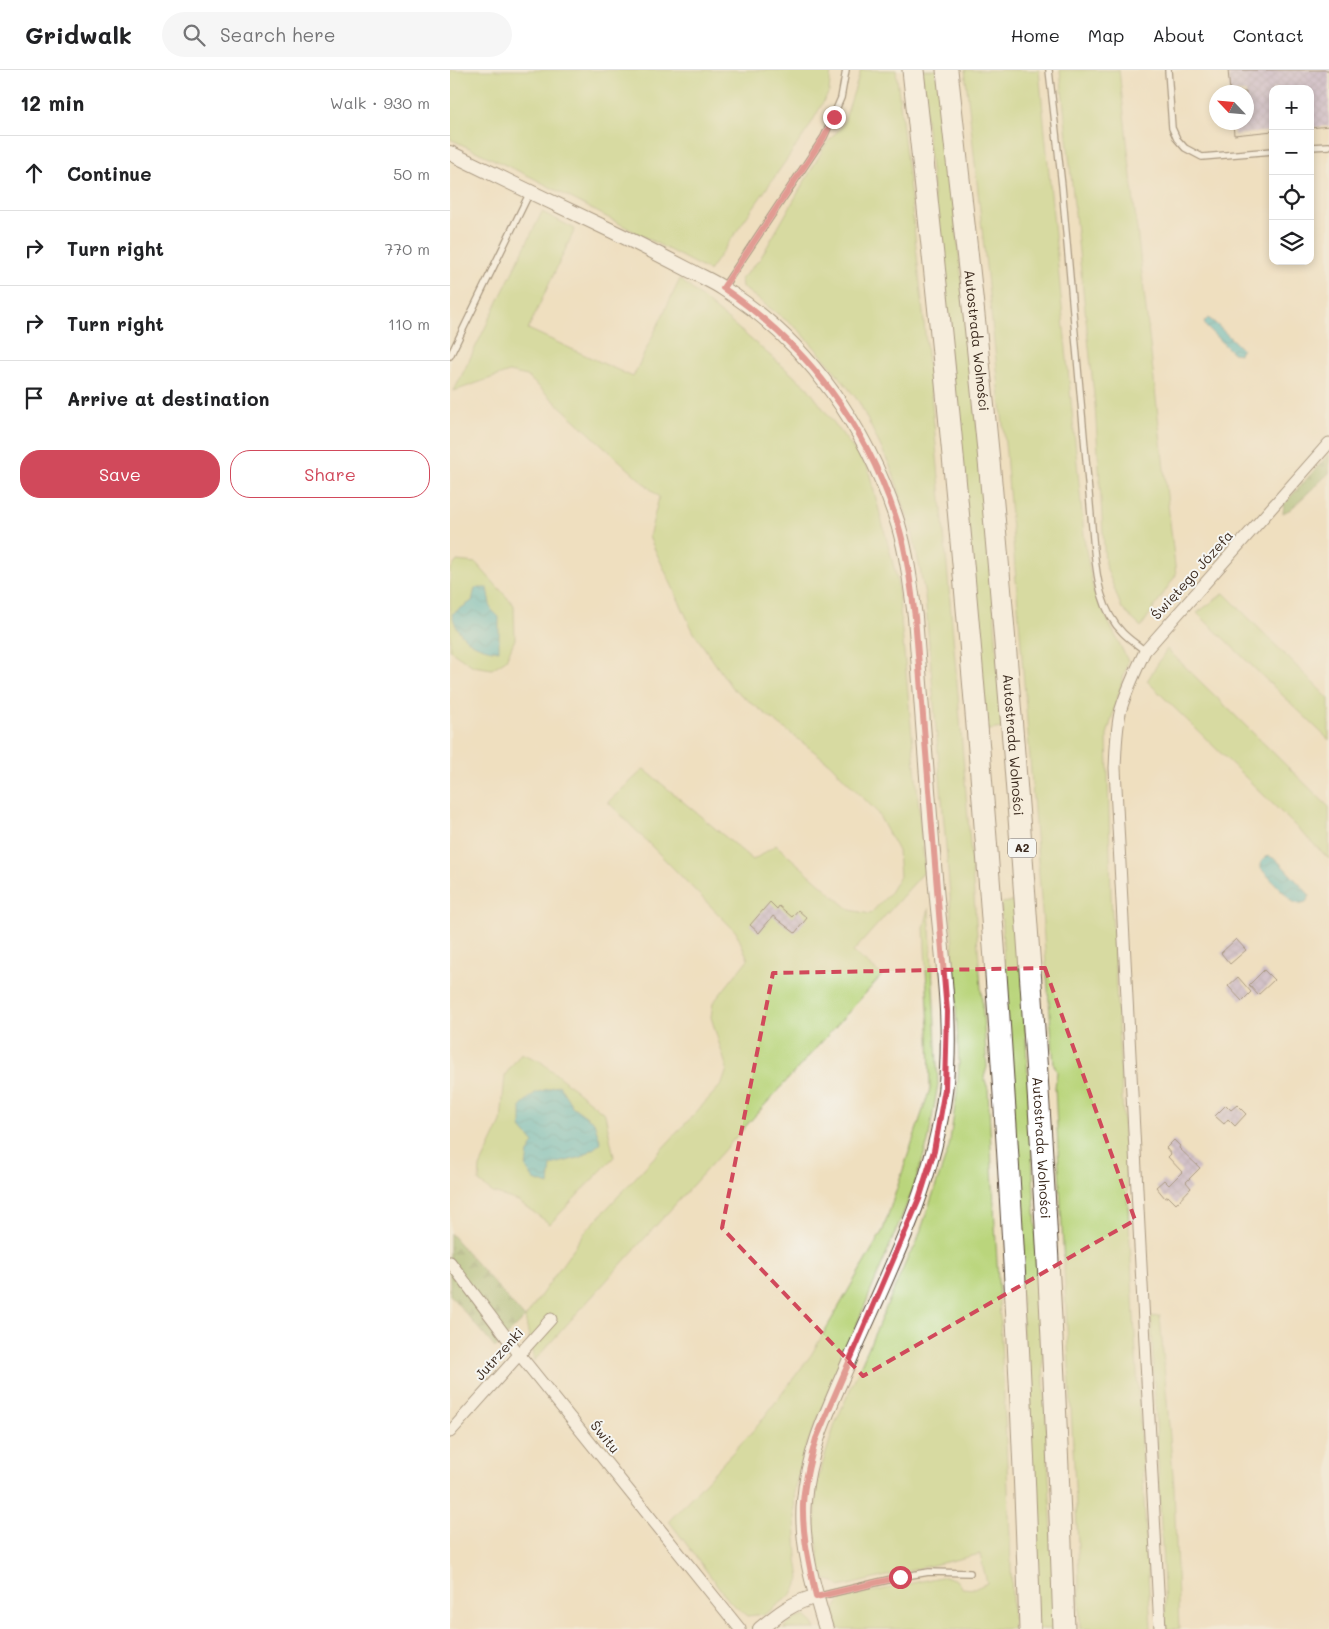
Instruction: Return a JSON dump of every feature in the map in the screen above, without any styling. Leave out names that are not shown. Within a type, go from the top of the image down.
[{"type":"highway","name":"A2","points":[[913,70],[947,383],[977,708],[991,893],[1016,1274],[1030,1629]]},
{"type":"highway","name":"Autostrada Wolności","points":[[947,70],[994,512],[1029,944],[1049,1247],[1064,1629]]},
{"type":"street","points":[[450,153],[658,253],[723,288],[770,324],[802,355],[835,395],[867,446],[898,525],[909,570],[915,617],[947,1012],[945,1089],[934,1151],[909,1226],[829,1408],[811,1457],[803,1502],[803,1520],[808,1560],[816,1597],[826,1629]]},
{"type":"street","name":"Świętego Józefa","points":[[1160,1629],[1115,768],[1121,710],[1145,651],[1329,443]]},
{"type":"street","name":"Świtu","points":[[450,1262],[519,1354],[740,1629]]},
{"type":"street","name":"Jutrzenki","points":[[450,1432],[551,1318]]},
{"type":"street","points":[[760,1629],[794,1604],[816,1597]]},
{"type":"lane","points":[[723,288],[824,137],[840,98],[846,70]]},
{"type":"lane","points":[[1049,70],[1062,186],[1097,579],[1109,614],[1123,633],[1145,651]]},
{"type":"lane","points":[[1168,70],[1172,128],[1177,139],[1185,148],[1202,158],[1269,151]]},
{"type":"lane","points":[[1314,147],[1329,146]]},
{"type":"lane","points":[[450,356],[530,192]]},
{"type":"lane","points":[[816,1597],[929,1572],[970,1573]]},
{"type":"highlighted area","points":[[1045,968],[1135,1220],[863,1376],[722,1228],[773,973]]},
{"type":"green space","points":[[450,70],[831,70],[829,92],[808,129],[709,271],[531,177],[450,139]]},
{"type":"green space","points":[[861,70],[896,70],[924,319],[958,692],[987,1067],[984,1077],[988,1089],[1013,1629],[836,1629],[834,1612],[844,1598],[945,1576],[956,1580],[962,1588],[974,1589],[987,1583],[980,1554],[840,1587],[835,1582],[826,1580],[821,1572],[815,1528],[817,1482],[835,1424],[909,1255],[915,1247],[949,1147],[957,1093],[959,1063],[950,895],[925,595],[913,534],[892,470],[859,402],[831,366],[799,330],[742,287],[741,279],[760,259],[826,144],[843,125]]},
{"type":"green space","points":[[921,70],[940,70],[991,562],[1002,728],[989,730],[987,730]]},
{"type":"green space","points":[[965,70],[1039,70],[1085,545],[1094,593],[1128,661],[1107,735],[1111,895],[1151,1629],[1080,1629],[1078,1546],[1055,1087],[1057,1072],[1054,1065],[1006,453]]},
{"type":"green space","points":[[1060,70],[1119,70],[1176,575],[1141,627],[1122,609],[1105,564],[1095,405]]},
{"type":"green space","points":[[542,212],[575,229],[528,329],[633,377],[680,279],[807,387],[868,468],[897,579],[925,871],[853,952],[882,975],[534,1361],[525,1318],[585,1232],[722,1084],[727,1069],[711,1017],[713,1003],[748,959],[736,932],[608,802],[644,769],[753,860],[776,845],[850,910],[870,914],[889,894],[900,876],[898,851],[877,812],[829,763],[732,688],[694,633],[649,537],[659,497],[527,376],[509,372],[454,391]]},
{"type":"green space","points":[[1329,454],[1329,473],[1291,509],[1283,513],[1284,504]]},
{"type":"green space","points":[[457,561],[476,563],[514,605],[515,639],[506,660],[492,669],[473,666],[450,650],[450,570]]},
{"type":"green space","points":[[1224,593],[1329,699],[1329,740],[1197,613]]},
{"type":"green space","points":[[1167,649],[1329,807],[1329,859],[1147,681]]},
{"type":"green space","points":[[1015,901],[1019,908],[1057,1629],[1038,1629],[1001,906],[1002,903]]},
{"type":"green space","points":[[929,908],[938,1084],[928,1142],[912,1192],[806,1447],[794,1491],[797,1559],[800,1579],[792,1594],[766,1614],[747,1616],[730,1602],[669,1521],[759,1424],[811,1355],[883,1230],[930,1089],[924,928]]},
{"type":"green space","points":[[521,1053],[540,1061],[605,1114],[614,1157],[550,1224],[518,1201],[493,1193],[479,1182],[480,1167],[501,1122],[505,1075]]},
{"type":"green space","points":[[450,1233],[525,1318],[495,1348],[450,1295]]},
{"type":"green space","points":[[1160,1316],[1174,1487],[1179,1629],[1166,1629],[1151,1317]]},
{"type":"green space","points":[[805,1616],[813,1623],[816,1629],[783,1629],[794,1619]]},
{"type":"water","points":[[1208,318],[1242,349],[1239,354],[1233,353],[1206,327],[1204,322]]},
{"type":"water","points":[[475,588],[487,588],[491,609],[499,617],[499,651],[490,650],[468,641],[458,630],[455,623],[452,614],[472,601]]},
{"type":"water","points":[[1269,856],[1277,860],[1307,892],[1310,896],[1306,902],[1299,904],[1293,902],[1261,869],[1261,862],[1265,857]]},
{"type":"water","points":[[559,1085],[572,1106],[594,1122],[601,1143],[582,1157],[551,1165],[549,1185],[534,1180],[526,1167],[528,1153],[534,1143],[521,1128],[521,1105],[535,1093]]},
{"type":"building","points":[[1228,70],[1329,70],[1329,126],[1314,128],[1314,85],[1269,85],[1269,131],[1234,135],[1234,130],[1254,130],[1254,85],[1229,85]]},
{"type":"building","points":[[770,902],[777,909],[779,906],[792,917],[798,910],[807,918],[795,933],[773,916],[759,933],[750,925]]},
{"type":"building","points":[[1236,939],[1246,950],[1230,964],[1221,953]]},
{"type":"building","points":[[1264,970],[1274,980],[1258,995],[1249,985]]},
{"type":"building","points":[[1238,977],[1251,992],[1242,1001],[1228,986]]},
{"type":"building","points":[[1226,1105],[1231,1110],[1237,1105],[1246,1114],[1235,1126],[1228,1119],[1224,1124],[1215,1116]]},
{"type":"building","points":[[1174,1140],[1180,1146],[1179,1148],[1200,1168],[1186,1182],[1191,1188],[1176,1204],[1168,1196],[1165,1198],[1156,1187],[1164,1180],[1169,1185],[1182,1172],[1168,1157],[1171,1154],[1166,1148]]},
{"type":"route","points":[[834,117],[824,137],[723,288],[787,339],[835,395],[867,446],[876,465],[898,525],[909,570],[915,617],[947,1012],[945,1089],[934,1151],[926,1179],[909,1226],[816,1439],[803,1502],[803,1520],[808,1560],[816,1597],[900,1577]]}]
